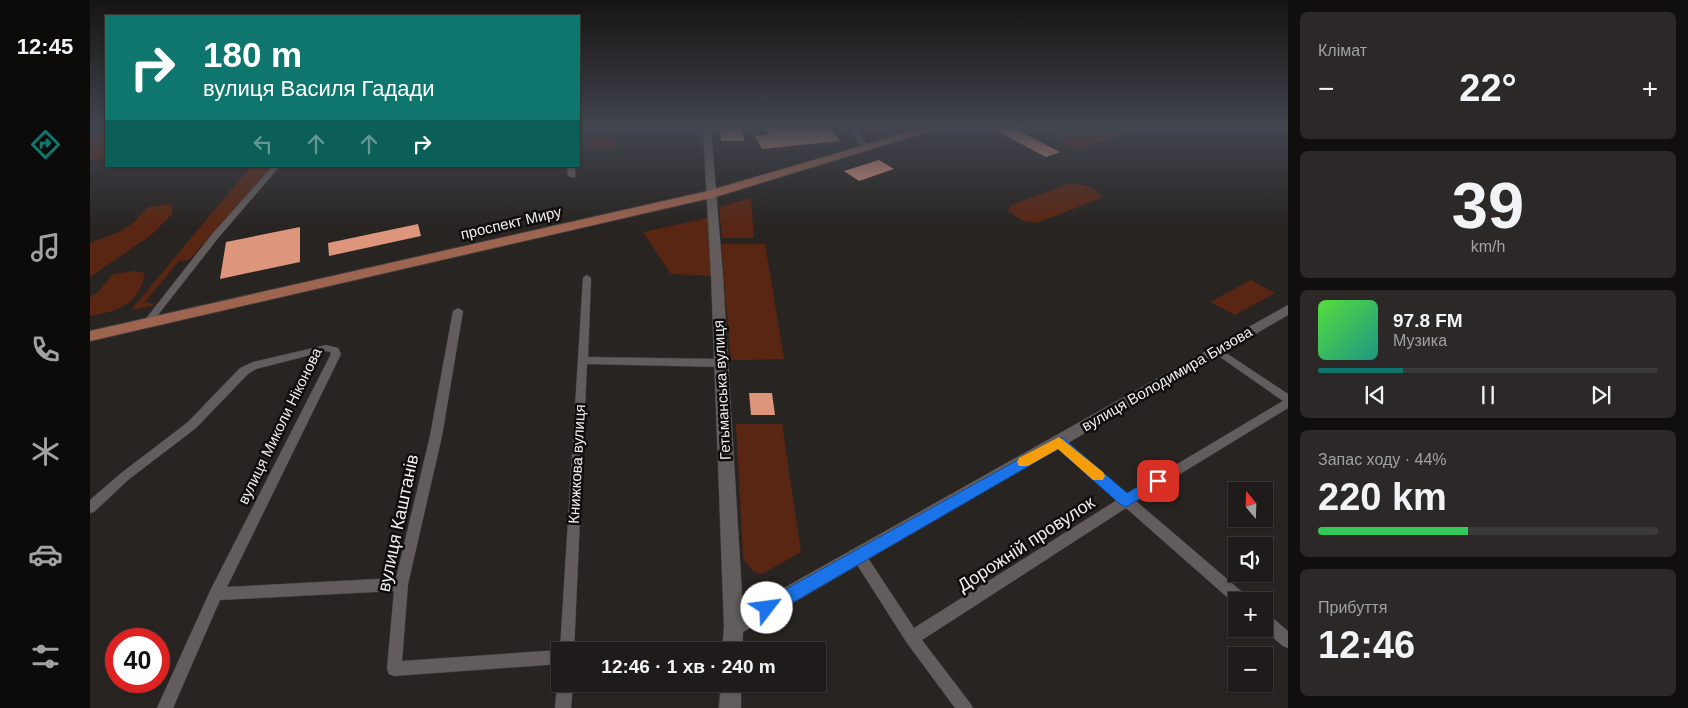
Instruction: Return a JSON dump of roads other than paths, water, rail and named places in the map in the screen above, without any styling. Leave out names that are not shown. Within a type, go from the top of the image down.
[{"type":"main road","name":"проспект Миру","points":[[90,336],[710,194],[824,161]]},
{"type":"street","name":"Гетьманська вулиця","points":[[709,161],[721,363],[734,628],[733,642]]},
{"type":"street","points":[[147,323],[216,235],[276,167]]},
{"type":"street","points":[[571,167],[572,176]]},
{"type":"street","name":"Книжкова вулиця","points":[[567,642],[586,278]]},
{"type":"street","name":"вулиця Володимира Бизова","points":[[734,628],[1288,309]]},
{"type":"street","name":"вулиця Каштанів","points":[[458,311],[436,436],[401,584],[394,669],[551,658]]},
{"type":"street","name":"вулиця Миколи Ніконова","points":[[90,508],[124,477],[192,425],[244,371],[253,366],[326,348],[334,350],[336,354],[216,594],[166,708]]},
{"type":"street","points":[[1217,350],[1288,399]]},
{"type":"street","points":[[582,360],[721,363]]},
{"type":"street","name":"Дорожній провулок","points":[[912,638],[1126,501],[1288,403]]},
{"type":"street","points":[[1059,442],[1232,592]]},
{"type":"street","points":[[859,556],[912,638],[965,708]]},
{"type":"street","points":[[216,594],[401,584]]},
{"type":"street","points":[[1273,628],[1288,641]]},
{"type":"street","points":[[564,708],[565,692]]},
{"type":"street","points":[[730,708],[731,692]]}]
